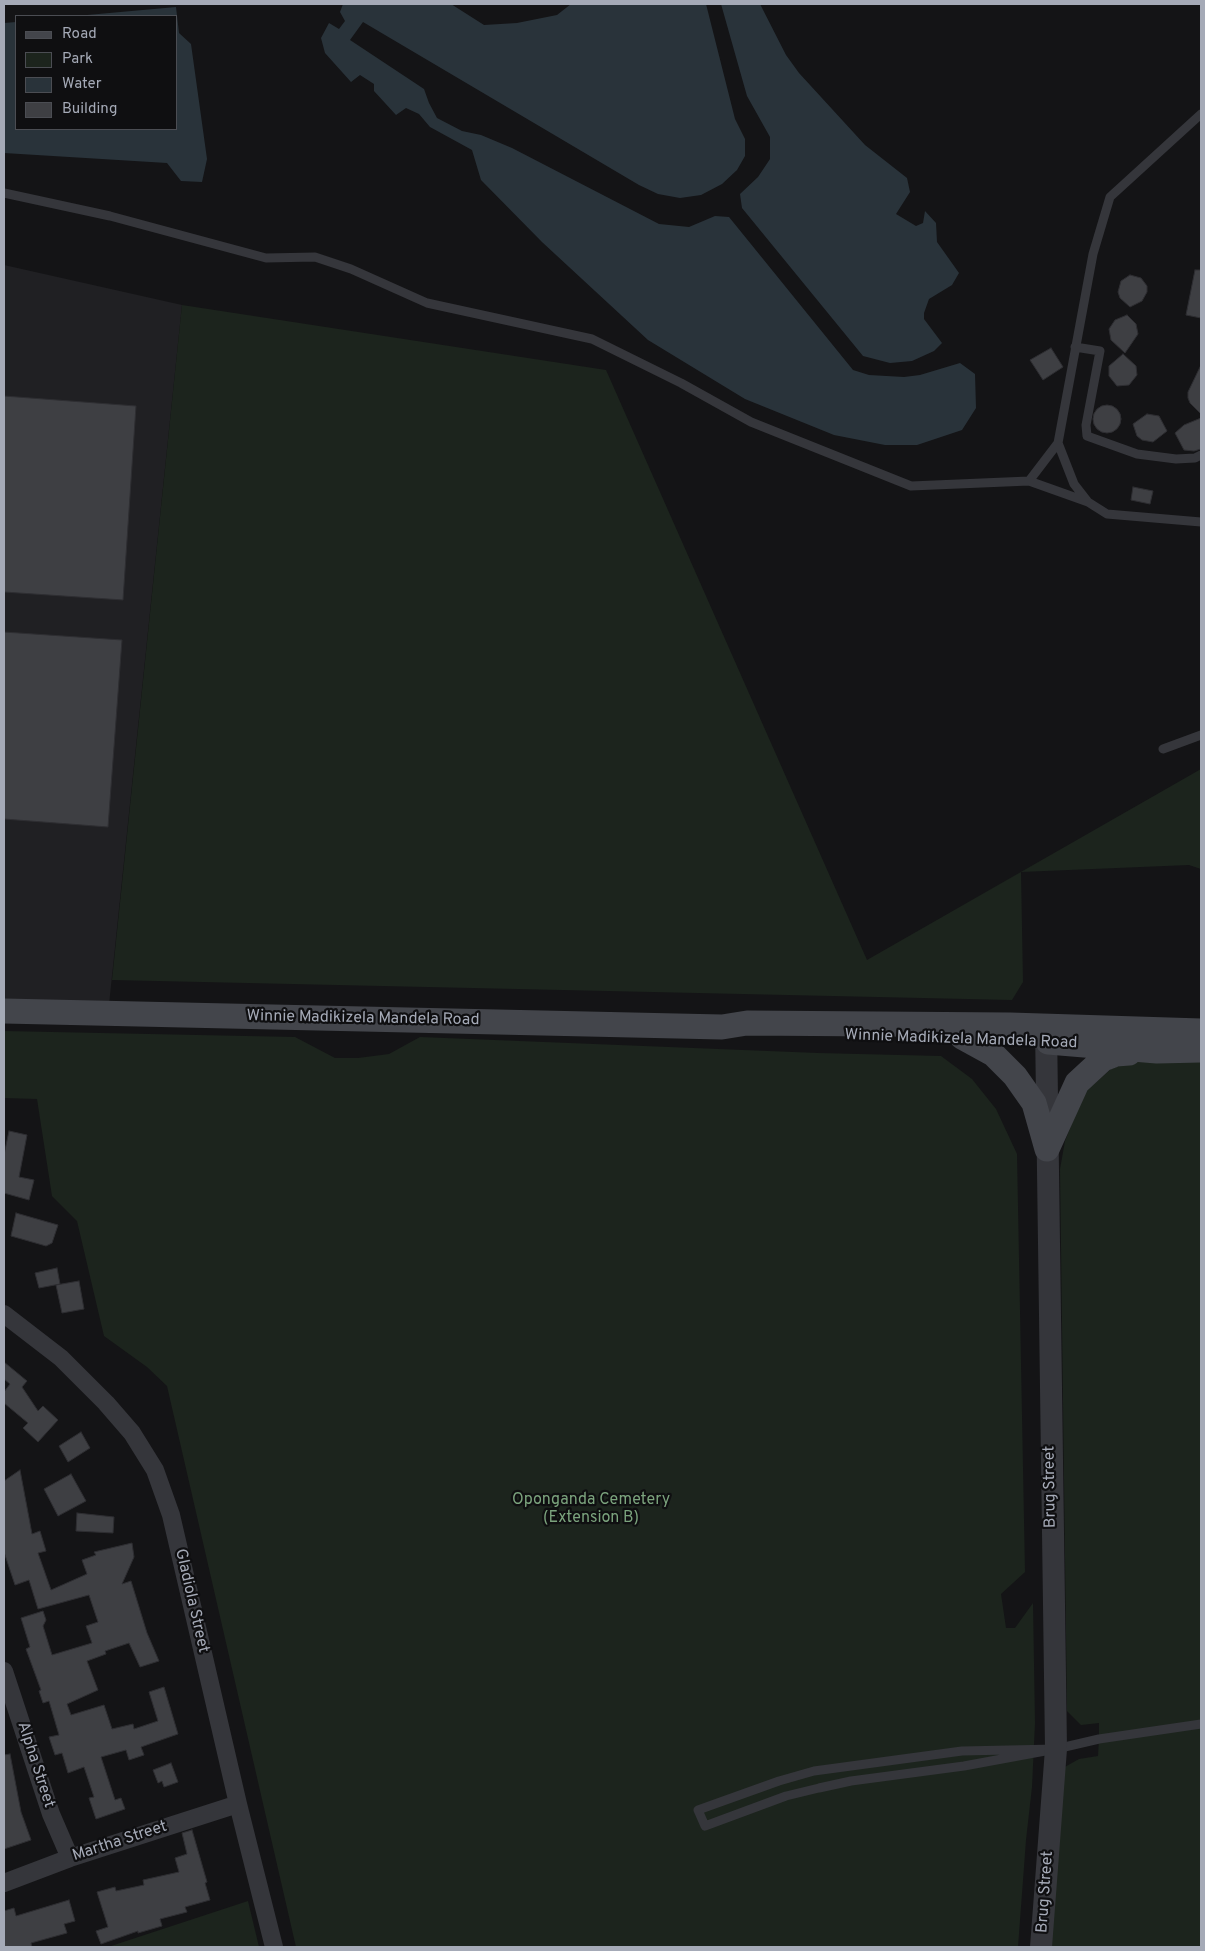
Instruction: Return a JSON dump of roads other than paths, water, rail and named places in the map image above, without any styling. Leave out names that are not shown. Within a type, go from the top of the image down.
[{"type":"main road","name":"Winnie Madikizela Mandela Road","points":[[4,1011],[722,1027],[747,1022],[1047,1034],[1157,1051],[1201,1050]]},
{"type":"main road","name":"Winnie Madikizela Mandela Road","points":[[722,1027],[747,1034],[962,1036],[1201,1031]]},
{"type":"main road","points":[[962,1036],[993,1054],[1015,1076],[1034,1103],[1048,1150]]},
{"type":"main road","points":[[1048,1150],[1077,1083],[1089,1070],[1103,1059],[1116,1054],[1157,1051]]},
{"type":"street","name":"Brug Street","points":[[1041,1947],[1056,1749],[1047,1034]]},
{"type":"street","name":"Gladiola Street","points":[[4,1314],[61,1358],[106,1403],[132,1433],[155,1470],[173,1524],[238,1804],[274,1947]]},
{"type":"street","name":"Alpha Street","points":[[4,1671],[51,1814],[70,1858]]},
{"type":"street","name":"Martha Street","points":[[4,1883],[70,1858],[238,1804]]},
{"type":"lane","points":[[1029,481],[1058,443],[1093,254],[1110,197],[1201,114]]},
{"type":"lane","points":[[4,193],[110,216],[266,258],[315,257],[350,269],[427,303],[592,339],[681,383],[751,422],[911,486],[1029,481],[1088,502],[1107,514],[1201,522]]},
{"type":"lane","points":[[1075,347],[1100,351],[1086,425],[1087,436],[1138,454],[1176,459],[1195,458],[1201,454]]},
{"type":"lane","points":[[1058,443],[1074,484],[1088,502]]},
{"type":"lane","points":[[1163,749],[1201,734]]},
{"type":"lane","points":[[1056,1749],[962,1751],[814,1771],[779,1781],[698,1810],[706,1826],[786,1796],[819,1788],[964,1766],[1056,1749],[1099,1739],[1201,1724]]},
{"type":"water","points":[[343,4],[451,4],[484,25],[517,23],[557,15],[571,4],[706,4],[735,119],[745,139],[745,156],[737,170],[722,184],[701,195],[680,198],[658,194],[639,185],[363,22],[350,40],[424,89],[437,118],[462,131],[481,135],[512,148],[659,224],[689,227],[715,216],[729,217],[853,370],[869,375],[904,377],[920,375],[960,363],[975,374],[976,408],[962,430],[917,445],[885,445],[834,435],[745,399],[648,340],[542,242],[481,180],[472,150],[430,127],[419,114],[406,108],[396,115],[374,91],[374,84],[360,75],[351,82],[325,53],[321,38],[329,23],[339,29],[345,21],[340,12]]},
{"type":"water","points":[[721,4],[760,4],[786,55],[799,73],[865,145],[907,178],[910,192],[896,214],[916,226],[923,223],[925,211],[936,223],[937,242],[959,273],[952,285],[929,299],[924,313],[924,319],[942,343],[934,351],[912,361],[890,363],[863,356],[742,208],[740,194],[758,177],[770,159],[770,137],[747,96]]},
{"type":"water","points":[[176,7],[177,15],[87,15]]},
{"type":"water","points":[[15,22],[15,130],[178,130],[178,24],[179,33],[191,44],[207,159],[202,182],[181,181],[167,163],[4,153],[4,23]]},
{"type":"park label","name":"Oponganda Cemetery (Extension B)","points":[[591,1510]]}]
